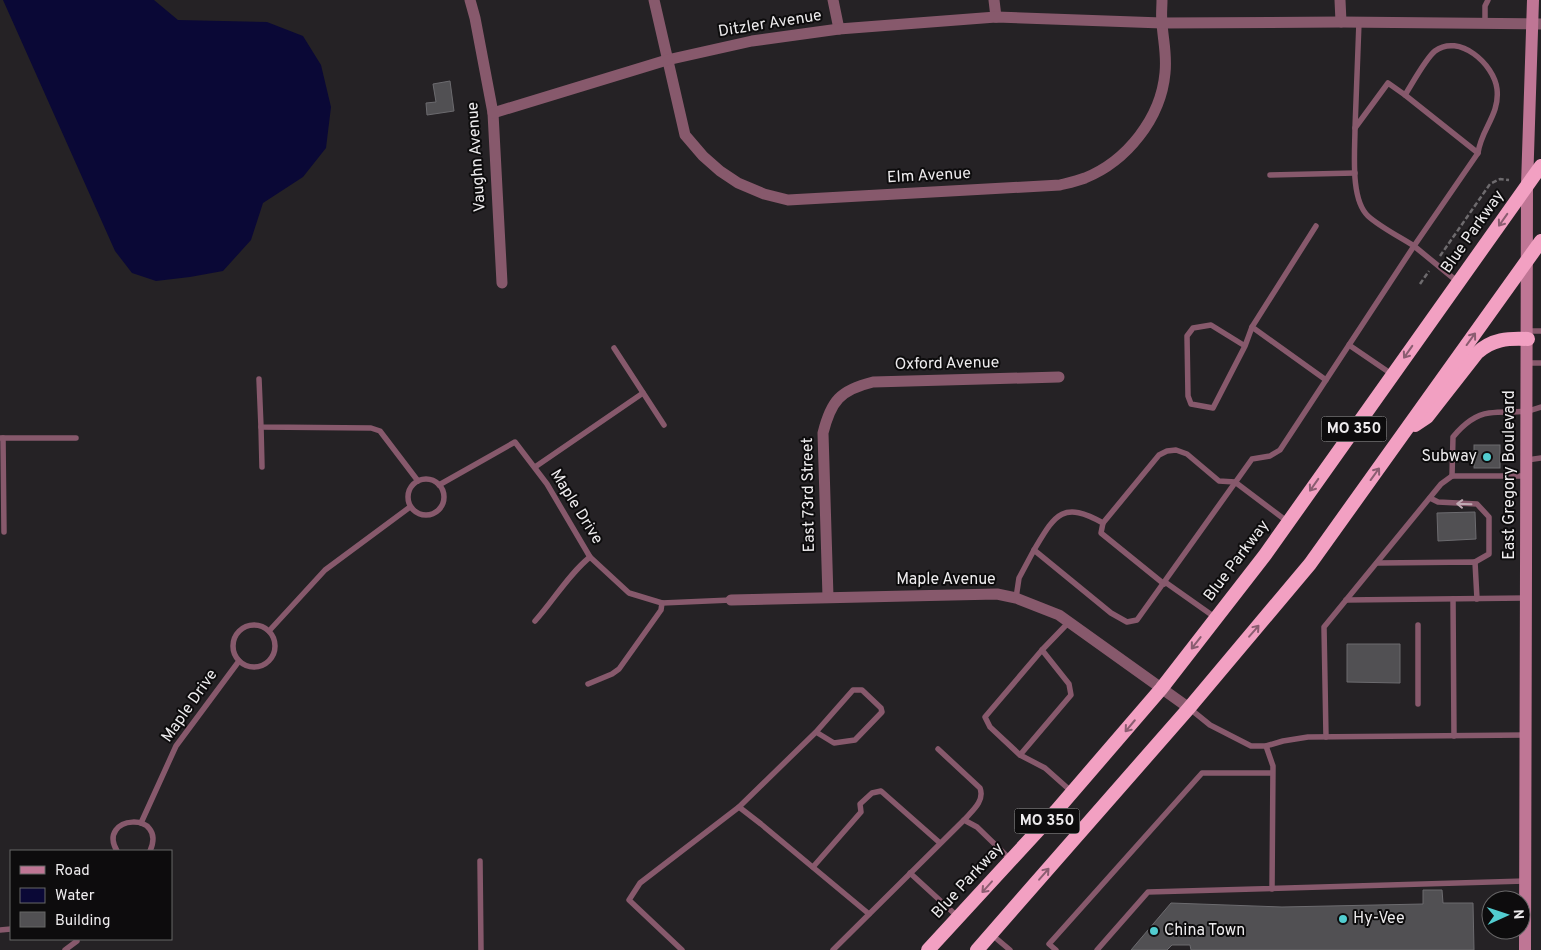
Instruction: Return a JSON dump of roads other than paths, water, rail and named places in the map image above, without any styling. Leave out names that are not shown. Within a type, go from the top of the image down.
[{"type":"highway","name":"Blue Parkway","points":[[928,950],[1011,861],[1161,689],[1288,522],[1541,166]]},
{"type":"highway","name":"MO 350","points":[[977,950],[1188,708],[1310,564],[1541,241]]},
{"type":"highway","points":[[1403,435],[1427,417],[1484,346],[1501,340],[1528,335]]},
{"type":"main road","name":"East Gregory Boulevard","points":[[1525,950],[1527,185],[1537,24],[1532,0]]},
{"type":"street","name":"Vaughn Avenue","points":[[470,0],[493,113],[502,283]]},
{"type":"street","name":"Elm Avenue","points":[[654,0],[685,135],[703,156],[738,183],[764,194],[788,200],[1060,185],[1086,178],[1110,164],[1130,147],[1147,125],[1159,101],[1165,74],[1166,47],[1162,23]]},
{"type":"street","points":[[833,0],[839,29]]},
{"type":"street","points":[[994,0],[996,17]]},
{"type":"street","points":[[1162,0],[1162,23]]},
{"type":"street","points":[[1340,0],[1341,22]]},
{"type":"street","name":"Ditzler Avenue","points":[[493,113],[667,60],[752,41],[839,29],[996,17],[1162,23],[1359,22],[1537,24]]},
{"type":"street","name":"Oxford Avenue","points":[[840,397],[857,386],[873,382],[1059,377]]},
{"type":"street","name":"East 73rd Street","points":[[828,597],[823,433],[828,412],[840,397]]},
{"type":"street","name":"Maple Avenue","points":[[731,600],[997,594],[1016,598],[1059,615],[1188,708]]},
{"type":"lane","points":[[1486,24],[1485,6],[1488,0]]},
{"type":"lane","points":[[1359,22],[1355,128],[1355,173],[1359,202],[1367,215],[1414,246],[1458,282]]},
{"type":"lane","points":[[1034,550],[1111,613],[1126,622],[1137,620],[1252,460],[1270,456],[1280,450],[1414,246],[1478,153],[1480,140],[1494,117],[1497,89],[1494,76],[1478,58],[1463,48],[1450,45],[1433,52],[1404,95]]},
{"type":"lane","points":[[1355,128],[1388,83],[1478,153]]},
{"type":"lane","points":[[1270,175],[1355,173]]},
{"type":"lane","points":[[1245,346],[1211,325],[1193,328],[1188,336],[1188,396],[1191,404],[1213,408],[1245,346],[1252,327],[1316,226]]},
{"type":"lane","points":[[1252,327],[1326,380]]},
{"type":"lane","points":[[1528,335],[1541,331]]},
{"type":"lane","points":[[1349,345],[1392,375]]},
{"type":"lane","points":[[614,348],[664,425]]},
{"type":"lane","points":[[1527,363],[1541,363]]},
{"type":"lane","points":[[259,379],[262,468]]},
{"type":"lane","points":[[535,467],[642,393]]},
{"type":"lane","points":[[1452,476],[1453,437],[1464,424],[1487,413],[1527,412],[1541,408]]},
{"type":"lane","points":[[261,427],[371,428],[380,431],[418,481]]},
{"type":"lane","points":[[4,532],[2,438],[76,438]]},
{"type":"lane","name":"Maple Drive","points":[[439,486],[515,442],[548,484],[590,557],[628,593],[662,602],[731,600]]},
{"type":"lane","points":[[1216,618],[1164,583],[1101,533],[1103,523],[1158,454],[1167,450],[1176,450],[1187,454],[1219,481],[1235,482],[1288,522]]},
{"type":"lane","points":[[1527,460],[1541,458]]},
{"type":"lane","points":[[1326,737],[1324,627],[1441,484],[1452,476],[1526,476]]},
{"type":"lane","points":[[429,480],[439,486],[444,496],[441,508],[436,512],[425,516],[410,507],[408,495],[413,485],[418,481],[429,480]]},
{"type":"lane","points":[[1376,562],[1476,562],[1489,554],[1489,517],[1477,504],[1438,502],[1430,498]]},
{"type":"lane","points":[[269,631],[325,570],[410,507]]},
{"type":"lane","points":[[1016,598],[1019,578],[1051,522],[1062,514],[1080,512],[1103,523]]},
{"type":"lane","points":[[535,621],[548,607],[576,568],[590,557]]},
{"type":"lane","points":[[1476,562],[1477,599]]},
{"type":"lane","points":[[1346,600],[1526,598]]},
{"type":"lane","points":[[1453,599],[1454,736]]},
{"type":"lane","points":[[588,684],[620,669],[661,610],[662,602]]},
{"type":"lane","points":[[1069,622],[1042,650],[985,717],[990,727],[1020,755],[1045,768],[1072,792]]},
{"type":"lane","name":"Maple Drive","points":[[251,625],[264,627],[274,637],[274,651],[266,663],[252,667],[239,661],[235,655],[233,642],[240,630],[251,625]]},
{"type":"lane","points":[[1418,625],[1418,704]]},
{"type":"lane","points":[[1020,755],[1071,696],[1069,684],[1042,650]]},
{"type":"lane","name":"Maple Drive","points":[[141,823],[176,746],[239,661]]},
{"type":"lane","points":[[682,950],[629,900],[640,883],[739,807],[816,732],[853,690],[862,690],[881,708],[882,712],[855,740],[834,743],[816,732]]},
{"type":"lane","points":[[1188,708],[1210,725],[1251,746],[1266,746],[1308,737],[1525,735]]},
{"type":"lane","points":[[1266,746],[1272,766],[1272,888]]},
{"type":"lane","points":[[833,950],[964,820],[981,800],[982,793],[980,788],[938,749]]},
{"type":"lane","points":[[1056,950],[1049,944],[1202,773],[1272,773]]},
{"type":"lane","points":[[813,867],[861,812],[860,804],[872,793],[881,791],[940,843]]},
{"type":"lane","points":[[739,807],[869,914]]},
{"type":"lane","points":[[964,820],[978,827],[1011,861]]},
{"type":"lane","points":[[116,850],[113,841],[117,828],[128,821],[141,823],[151,832],[150,850]]},
{"type":"lane","points":[[480,861],[481,950]]},
{"type":"lane","points":[[910,873],[959,917]]},
{"type":"lane","points":[[1097,950],[1148,892],[1525,881]]},
{"type":"lane","points":[[991,934],[1010,950]]},
{"type":"lane","points":[[64,950],[76,940]]},
{"type":"water","points":[[3,0],[154,0],[178,20],[267,22],[303,36],[321,65],[331,107],[326,148],[303,177],[263,203],[251,240],[223,271],[156,281],[132,273],[115,251]]},
{"type":"place","name":"Subway","points":[[1487,457]]},
{"type":"place","name":"Hy-Vee","points":[[1343,919]]},
{"type":"place","name":"China Town","points":[[1154,931]]}]
